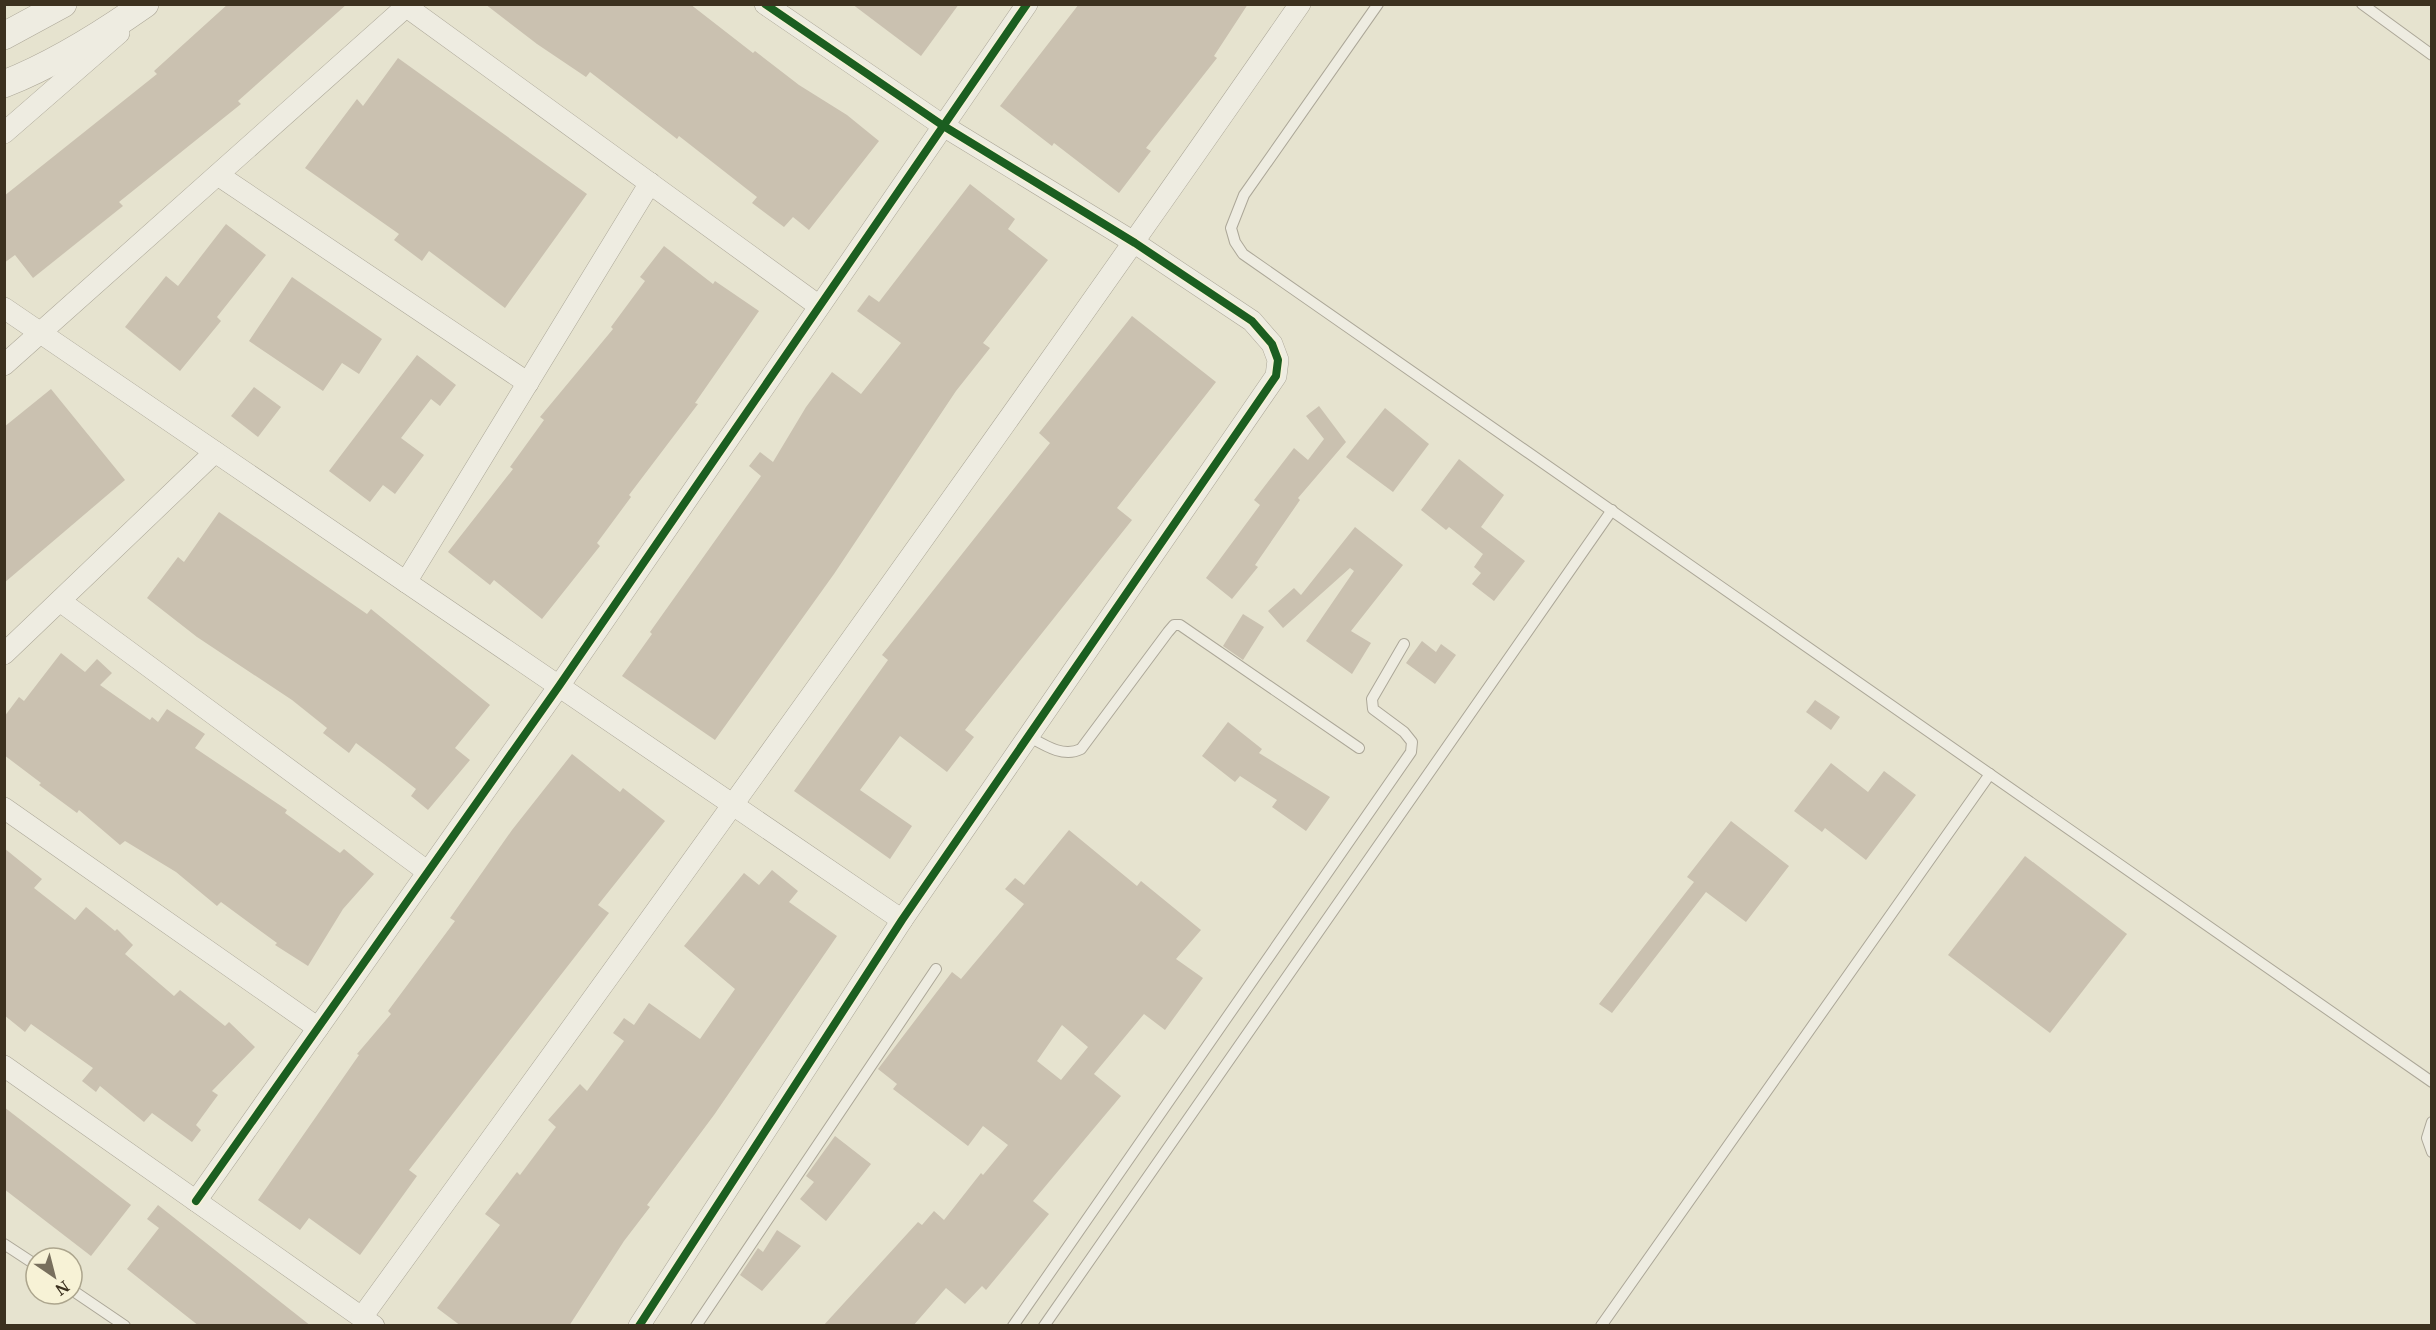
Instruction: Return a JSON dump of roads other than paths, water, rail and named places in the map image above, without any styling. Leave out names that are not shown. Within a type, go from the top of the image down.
[{"type":"street","points":[[9,29],[63,4]]},
{"type":"street","points":[[4,84],[62,56],[108,30],[145,4]]},
{"type":"street","points":[[4,133],[152,4]]},
{"type":"street","points":[[639,1326],[902,920],[1276,376],[1278,360],[1272,344],[1252,321],[1135,243],[942,125],[765,4]]},
{"type":"street","points":[[196,1201],[559,686],[1027,4]]},
{"type":"street","points":[[4,1066],[368,1321],[1135,243],[1300,4]]},
{"type":"street","points":[[4,365],[408,6],[819,306]]},
{"type":"street","points":[[218,175],[528,383]]},
{"type":"street","points":[[406,582],[650,183]]},
{"type":"street","points":[[4,308],[902,920]]},
{"type":"street","points":[[4,654],[215,452]]},
{"type":"street","points":[[60,601],[428,872]]},
{"type":"street","points":[[4,808],[318,1028]]},
{"type":"lane","points":[[1378,4],[1244,195],[1231,228],[1235,242],[1243,254],[2432,1082]]},
{"type":"lane","points":[[2362,4],[2432,55]]},
{"type":"lane","points":[[1044,1326],[1612,510]]},
{"type":"lane","points":[[1029,736],[1055,750],[1074,753],[1081,750],[1168,632],[1174,625],[1180,625],[1359,748]]},
{"type":"lane","points":[[1012,1326],[1411,752],[1412,742],[1404,732],[1373,709],[1372,699],[1404,644]]},
{"type":"lane","points":[[1601,1326],[1990,774]]},
{"type":"lane","points":[[696,1326],[936,969]]},
{"type":"lane","points":[[2432,1122],[2427,1138],[2432,1152]]},
{"type":"lane","points":[[4,1244],[24,1257]]},
{"type":"lane","points":[[84,1298],[125,1326]]}]
